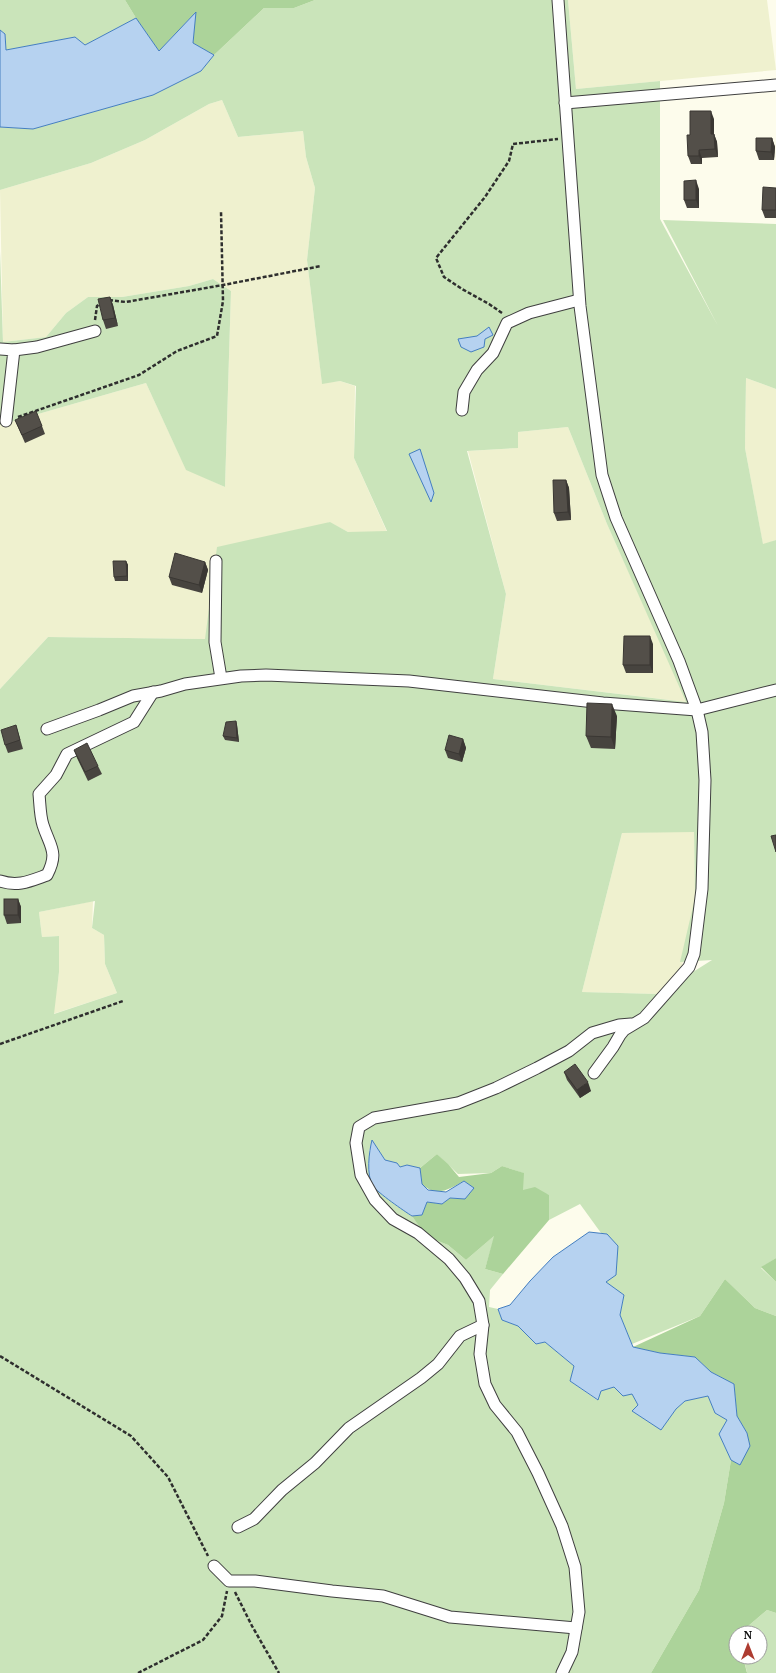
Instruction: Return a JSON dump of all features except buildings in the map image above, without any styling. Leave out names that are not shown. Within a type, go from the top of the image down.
[{"type":"street","points":[[558,0],[579,300],[602,475],[616,518],[679,661],[698,710],[702,732],[706,780],[702,889],[694,954],[689,967],[681,978],[644,1018],[624,1030],[613,1048],[594,1073]]},
{"type":"street","points":[[565,103],[776,84]]},
{"type":"street","points":[[462,410],[464,392],[477,370],[493,353],[507,323],[529,313],[579,300]]},
{"type":"street","points":[[0,349],[14,350],[37,348],[95,331]]},
{"type":"street","points":[[6,421],[14,350]]},
{"type":"street","points":[[216,562],[215,642],[221,678]]},
{"type":"street","points":[[47,729],[133,696],[185,684],[221,678],[266,676],[409,681],[603,703],[698,710],[776,690]]},
{"type":"street","points":[[0,881],[12,885],[29,882],[48,875],[54,863],[53,849],[43,824],[39,794],[56,775],[67,754],[134,722],[153,692]]},
{"type":"street","points":[[562,1673],[572,1652],[579,1612],[575,1567],[562,1526],[538,1473],[517,1432],[495,1405],[484,1384],[480,1354],[483,1325],[479,1301],[465,1278],[431,1243],[418,1233],[393,1219],[375,1200],[361,1175],[356,1143],[359,1127],[374,1118],[458,1103],[496,1088],[537,1068],[568,1051],[592,1033],[618,1025],[634,1024]]},
{"type":"street","points":[[238,1527],[254,1519],[282,1490],[315,1463],[349,1428],[421,1378],[438,1364],[460,1336],[483,1325]]},
{"type":"street","points":[[214,1566],[229,1581],[255,1581],[383,1596],[450,1617],[576,1628]]},
{"type":"path","points":[[512,321],[489,304],[462,290],[444,277],[436,258],[485,197],[509,161],[513,144],[568,138]]},
{"type":"path","points":[[6,421],[139,375],[177,351],[217,336],[223,301],[221,211]]},
{"type":"path","points":[[95,331],[97,306],[107,300],[126,302],[321,266]]},
{"type":"path","points":[[0,1044],[123,1001]]},
{"type":"path","points":[[0,1356],[131,1436],[168,1478],[214,1566]]},
{"type":"path","points":[[138,1673],[203,1640],[222,1616],[229,1581]]},
{"type":"path","points":[[229,1581],[278,1673]]},
{"type":"green space","points":[[0,0],[125,0],[136,18],[85,45],[75,37],[6,50],[5,34],[0,30]]},
{"type":"green space","points":[[125,0],[315,0],[294,8],[264,8],[214,55],[193,43],[195,13],[159,51]]},
{"type":"green space","points":[[315,0],[568,0],[576,89],[660,81],[660,219],[718,326],[663,220],[776,224],[776,389],[746,378],[745,448],[763,544],[776,540],[776,1258],[761,1268],[776,1282],[776,1316],[755,1308],[725,1279],[700,1316],[632,1344],[620,1315],[624,1295],[605,1282],[607,1234],[601,1233],[580,1204],[549,1220],[549,1195],[523,1190],[523,1173],[502,1166],[491,1173],[458,1174],[437,1154],[420,1168],[407,1165],[400,1167],[397,1163],[385,1160],[372,1140],[369,1152],[373,1186],[412,1216],[427,1236],[448,1245],[466,1260],[495,1235],[485,1269],[503,1274],[490,1290],[489,1307],[498,1309],[502,1320],[518,1326],[536,1344],[545,1342],[574,1366],[570,1381],[597,1400],[601,1391],[614,1387],[632,1394],[638,1405],[632,1411],[661,1430],[676,1409],[685,1401],[708,1396],[715,1413],[727,1420],[719,1434],[731,1460],[724,1503],[699,1590],[651,1673],[0,1673],[0,689],[48,637],[205,639],[217,547],[330,522],[348,532],[387,531],[354,458],[356,386],[340,381],[322,384],[307,260],[315,188],[306,157],[303,131],[238,137],[222,100],[209,104],[145,140],[91,163],[0,190],[0,127],[33,129],[153,95],[201,71],[214,55],[264,8],[294,8]],"holes":[[[568,427],[607,524],[686,702],[493,679],[506,594],[467,451],[518,448],[518,432]],[[694,832],[695,898],[680,962],[712,960],[658,994],[582,992],[622,833]],[[95,901],[92,928],[104,935],[105,964],[117,993],[54,1014],[59,972],[59,936],[42,937],[39,912]]]},
{"type":"green space","points":[[568,0],[767,0],[776,70],[576,89]]},
{"type":"green space","points":[[222,100],[238,137],[303,131],[306,157],[315,188],[307,260],[322,383],[340,381],[355,386],[354,458],[387,532],[348,532],[329,522],[206,639],[48,637],[0,689],[0,425],[146,383],[186,469],[225,487],[231,291],[213,279],[189,286],[122,297],[88,297],[66,313],[46,337],[3,342],[0,190],[91,163],[145,140],[209,104]]},
{"type":"green space","points":[[0,251],[3,342],[46,337],[66,313],[88,297],[122,297],[189,286],[213,279],[231,291],[225,487],[186,470],[146,383],[0,425]]},
{"type":"green space","points":[[746,378],[776,389],[776,540],[763,545],[745,448]]},
{"type":"green space","points":[[568,427],[607,524],[687,702],[493,679],[506,594],[468,451],[517,448],[518,432]]},
{"type":"green space","points":[[694,831],[695,898],[681,971],[658,994],[582,992],[622,833]]},
{"type":"green space","points":[[93,901],[92,928],[104,935],[105,964],[117,993],[53,1014],[59,972],[59,936],[42,937],[39,912]]},
{"type":"green space","points":[[437,1154],[459,1177],[491,1173],[502,1166],[524,1173],[523,1190],[535,1187],[549,1195],[549,1220],[503,1274],[485,1269],[494,1236],[466,1260],[448,1245],[426,1236],[412,1216],[422,1215],[427,1202],[442,1204],[450,1198],[465,1199],[473,1188],[464,1181],[443,1191],[433,1191],[422,1184],[420,1168]]},
{"type":"green space","points":[[776,1258],[776,1282],[761,1267]]},
{"type":"green space","points":[[725,1279],[755,1308],[776,1316],[776,1613],[767,1610],[749,1625],[728,1625],[728,1665],[745,1665],[747,1673],[651,1673],[699,1590],[724,1503],[731,1460],[740,1465],[747,1433],[737,1416],[734,1384],[711,1372],[695,1357],[660,1353],[633,1347],[700,1316]]},
{"type":"green space","points":[[767,1610],[776,1613],[776,1673],[745,1673],[747,1672],[745,1665],[768,1665],[768,1625],[749,1625]]},
{"type":"water","points":[[196,12],[193,43],[214,55],[201,71],[153,95],[33,129],[0,127],[0,30],[5,34],[6,50],[75,37],[85,45],[136,18],[159,51]]},
{"type":"water","points":[[489,327],[493,335],[485,339],[484,347],[471,352],[461,347],[458,339],[477,336]]},
{"type":"water","points":[[420,449],[434,493],[431,502],[409,454]]},
{"type":"water","points":[[372,1140],[385,1160],[397,1163],[400,1167],[407,1165],[420,1168],[422,1184],[428,1190],[446,1192],[464,1181],[474,1188],[465,1199],[450,1198],[442,1204],[427,1202],[422,1215],[412,1216],[385,1197],[373,1186],[369,1176],[369,1157]]},
{"type":"water","points":[[589,1232],[607,1234],[618,1246],[616,1275],[606,1282],[624,1295],[620,1315],[633,1347],[660,1353],[695,1357],[711,1372],[734,1384],[737,1416],[747,1433],[750,1446],[740,1465],[731,1460],[719,1434],[727,1420],[715,1413],[708,1396],[685,1401],[676,1409],[661,1430],[632,1411],[638,1405],[632,1394],[623,1396],[614,1387],[601,1391],[598,1400],[570,1381],[574,1366],[545,1342],[536,1344],[518,1326],[502,1320],[498,1309],[510,1305],[553,1257]]}]
